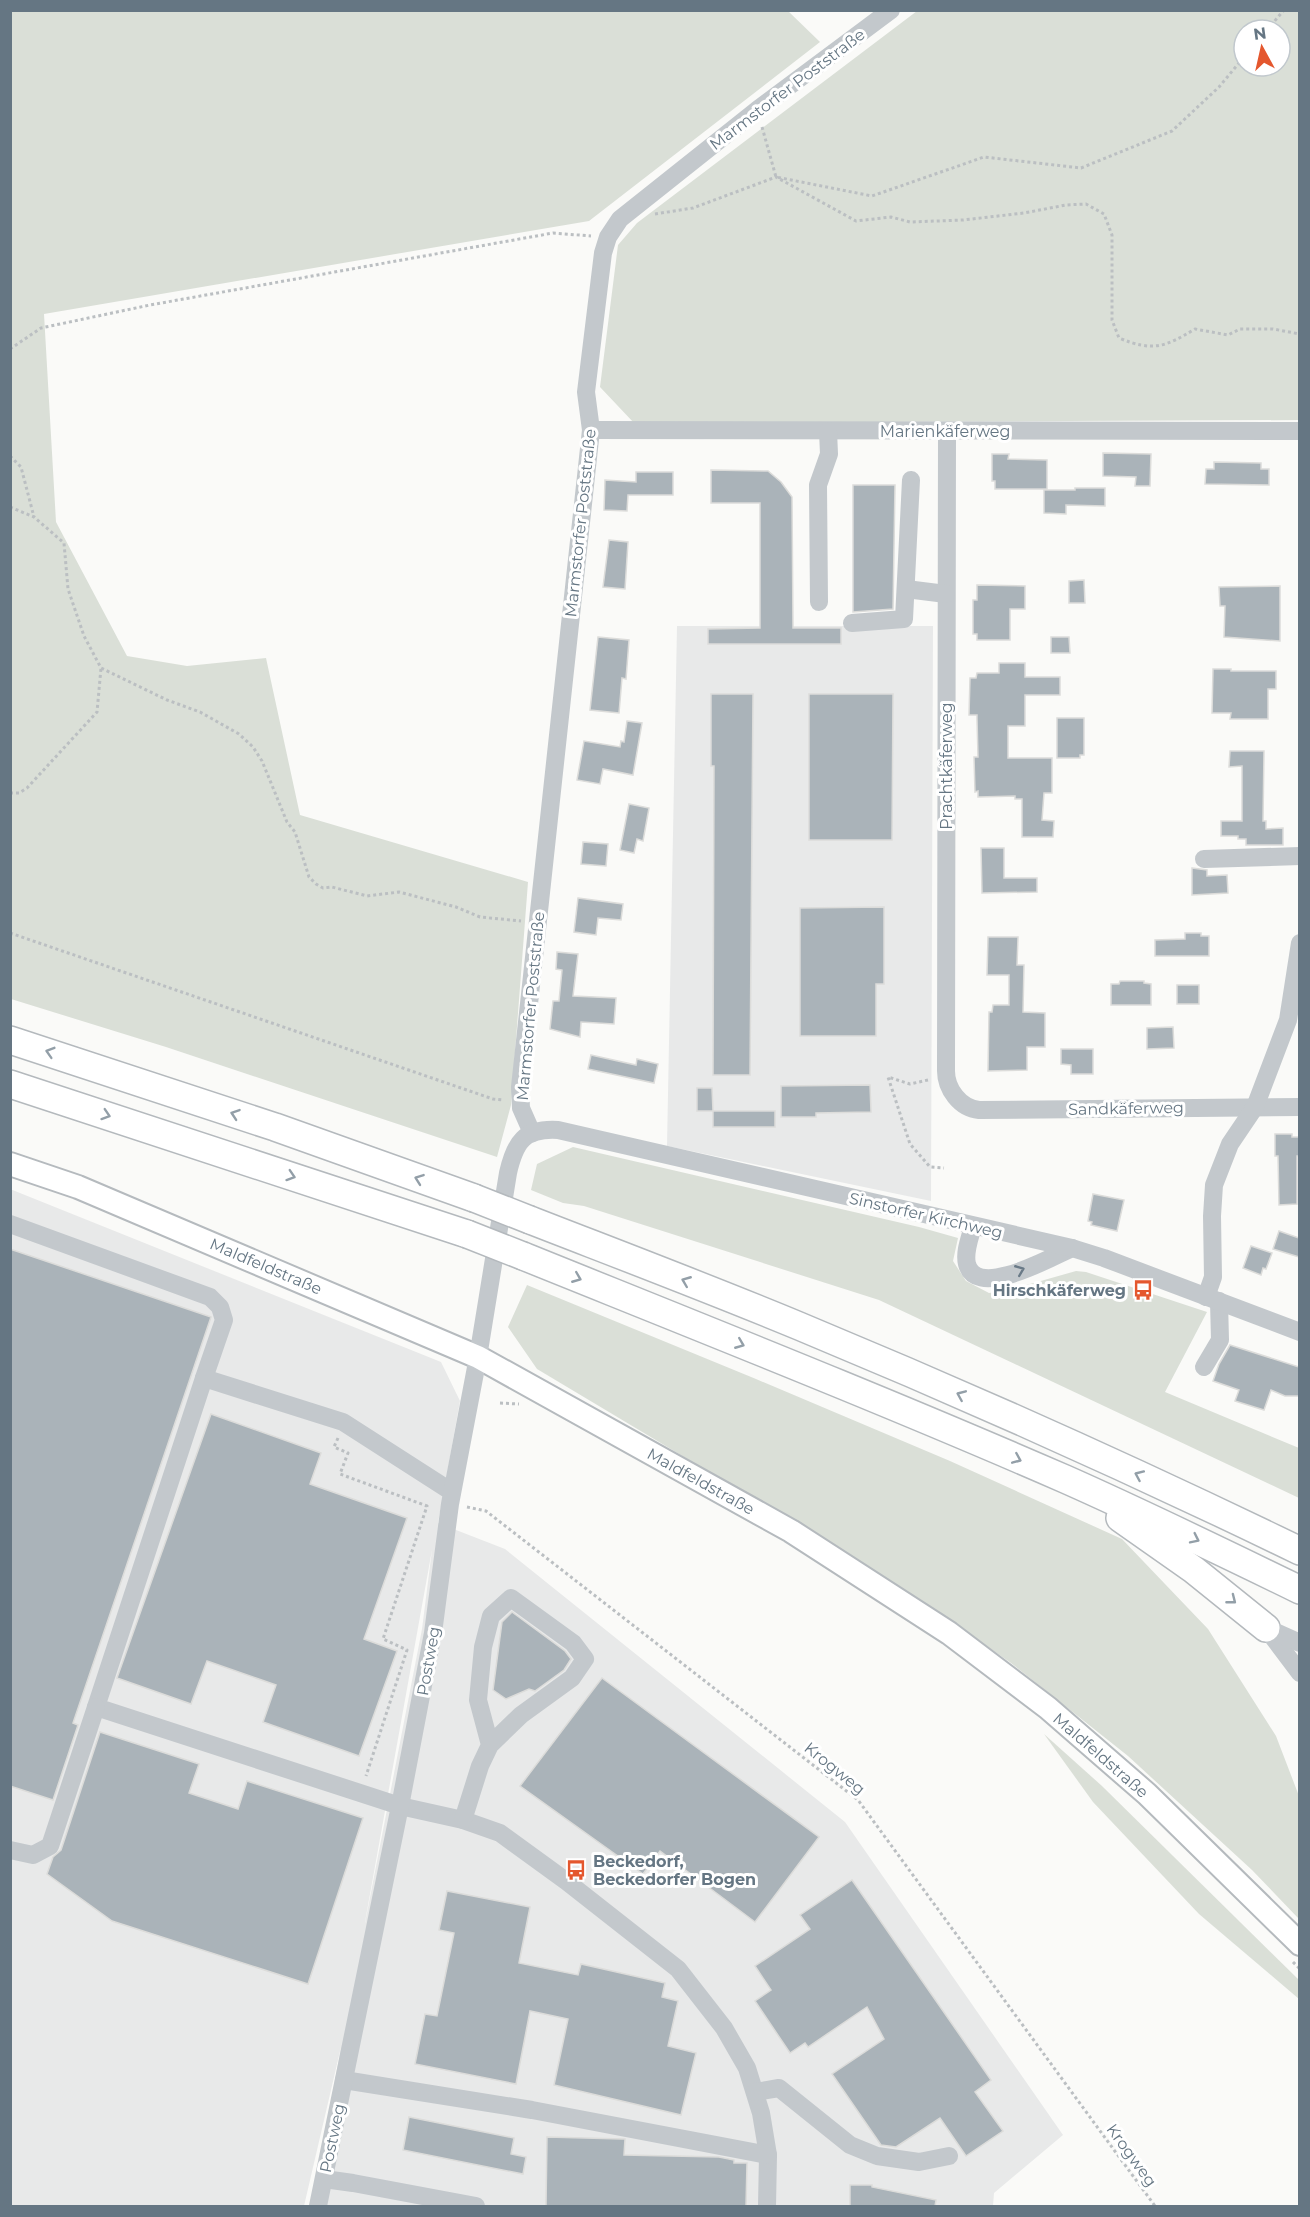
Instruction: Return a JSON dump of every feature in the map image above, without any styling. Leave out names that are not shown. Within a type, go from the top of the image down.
[{"type":"highway","points":[[10,1040],[275,1127],[474,1198],[799,1326],[1193,1499],[1299,1551]]},
{"type":"highway","points":[[10,1084],[467,1234],[788,1363],[1065,1479],[1150,1517],[1299,1590]]},
{"type":"highway","points":[[1065,1479],[1186,1564],[1266,1628]]},
{"type":"highway","points":[[1193,1499],[1299,1532]]},
{"type":"main road","name":"Maldfeldstraße","points":[[10,1164],[78,1187],[478,1357],[790,1531],[949,1633],[1048,1708],[1147,1794],[1295,1953]]},
{"type":"street","name":"Marmstorfer Poststraße","points":[[538,1131],[520,1102],[520,1087],[591,430],[586,392],[603,253],[608,237],[620,219],[758,110],[891,10]]},
{"type":"street","name":"Marienkäferweg","points":[[591,430],[1299,431]]},
{"type":"street","points":[[819,602],[818,485],[829,454],[828,431]]},
{"type":"street","name":"Prachtkäferweg","points":[[947,432],[946,1071],[948,1084],[956,1097]]},
{"type":"street","points":[[852,623],[904,619],[911,480]]},
{"type":"street","points":[[906,589],[946,594]]},
{"type":"street","points":[[1204,859],[1299,856]]},
{"type":"street","points":[[1204,1367],[1220,1340],[1213,1299],[1214,1185],[1230,1144],[1255,1107],[1288,1020],[1299,944]]},
{"type":"street","name":"Sandkäferweg","points":[[956,1097],[968,1107],[979,1110],[1299,1107]]},
{"type":"street","name":"Sinstorfer Kirchweg","points":[[538,1131],[558,1130],[1072,1248],[1299,1332]]},
{"type":"street","name":"Postweg","points":[[318,2206],[434,1633],[451,1498],[478,1357],[512,1154],[520,1141],[538,1131]]},
{"type":"street","points":[[10,1224],[210,1297],[220,1307],[224,1320],[50,1846],[33,1855],[10,1850]]},
{"type":"street","points":[[973,1226],[967,1264],[972,1273],[982,1279],[1003,1277],[1072,1248]]},
{"type":"street","points":[[204,1378],[344,1422],[451,1498]]},
{"type":"street","points":[[463,1820],[480,1766],[490,1745],[520,1715],[572,1678],[585,1659],[573,1642],[512,1598],[491,1616],[483,1647],[478,1700],[490,1745]]},
{"type":"street","points":[[1266,1628],[1299,1643]]},
{"type":"street","points":[[1266,1628],[1299,1673]]},
{"type":"street","points":[[96,1707],[400,1806],[463,1820],[500,1833],[624,1925],[678,1969],[724,2028],[747,2068],[761,2113],[768,2156],[768,2206]]},
{"type":"street","points":[[344,2080],[532,2110],[768,2156]]},
{"type":"street","points":[[755,2091],[779,2088],[850,2145],[877,2156],[919,2162],[949,2156]]},
{"type":"street","points":[[324,2179],[353,2182],[476,2206]]},
{"type":"path","points":[[620,219],[693,208],[776,177],[872,196],[984,157],[1081,168],[1172,131],[1219,87],[1232,71]]},
{"type":"path","points":[[758,110],[776,177],[856,221],[891,217],[910,222],[963,220],[1086,204],[1104,213],[1112,236],[1112,320],[1119,338],[1140,347],[1170,344],[1195,329],[1228,335],[1240,329],[1273,329],[1299,334]]},
{"type":"path","points":[[10,350],[41,328],[150,305],[552,233],[608,237]]},
{"type":"path","points":[[10,456],[21,467],[34,517]]},
{"type":"path","points":[[10,507],[34,517],[64,543],[68,589],[84,636],[101,668],[97,712],[27,788],[19,793],[10,793]]},
{"type":"path","points":[[101,668],[167,700],[200,712],[239,734],[253,747],[262,762],[287,822],[295,832],[309,877],[316,884],[323,888],[332,887],[367,896],[399,892],[456,907],[480,917],[537,923]]},
{"type":"path","points":[[10,933],[493,1099],[520,1102]]},
{"type":"path","points":[[944,1168],[930,1167],[910,1144],[888,1077],[910,1084],[931,1079],[946,1071]]},
{"type":"path","points":[[500,1403],[524,1404]]},
{"type":"path","points":[[344,1422],[334,1448],[348,1453],[340,1474],[427,1506],[383,1639],[407,1650],[360,1793]]},
{"type":"path","name":"Krogweg","points":[[451,1498],[486,1511],[858,1800],[1155,2206]]},
{"type":"path","points":[[1295,1953],[1299,1969]]},
{"type":"shaded area","points":[[787,10],[820,42],[589,221],[44,314],[56,522],[127,656],[187,666],[266,658],[300,815],[528,882],[511,1105],[497,1157],[166,1047],[11,999],[10,11]]},
{"type":"shaded area","points":[[917,11],[1299,11],[1299,420],[634,423],[600,387],[618,245],[637,223]]},
{"type":"shaded area","points":[[677,626],[933,626],[931,1201],[667,1146]]},
{"type":"shaded area","points":[[573,1147],[958,1238],[953,1261],[966,1281],[989,1293],[1009,1290],[1076,1271],[1086,1272],[1207,1312],[1165,1392],[1299,1448],[1299,1498],[879,1300],[584,1206],[563,1203],[531,1190],[537,1164]]},
{"type":"shaded area","points":[[10,1189],[441,1362],[460,1401],[438,1523],[505,1549],[845,1822],[1063,2135],[994,2193],[993,2206],[312,2206],[341,2047],[304,2206],[11,2206]],"holes":[[[432,1550],[422,1629],[365,1923]]]},
{"type":"shaded area","points":[[527,1285],[950,1461],[1122,1539],[1208,1629],[1276,1736],[1299,1796],[1299,1919],[1252,1870],[1128,1756],[1011,1663],[952,1622],[798,1525],[537,1369],[508,1327]]},
{"type":"shaded area","points":[[1044,1734],[1102,1786],[1299,1980],[1299,1999],[1199,1914],[1093,1802]]},
{"type":"building","points":[[1103,453],[1151,454],[1150,486],[1135,486],[1136,477],[1103,476]]},
{"type":"building","points":[[992,454],[1009,454],[1008,459],[1047,460],[1047,489],[995,489],[995,481],[992,481]]},
{"type":"building","points":[[1214,462],[1261,463],[1261,469],[1269,469],[1269,485],[1205,484],[1206,469],[1214,469]]},
{"type":"building","points":[[711,470],[768,471],[781,482],[792,497],[793,628],[841,628],[841,644],[708,644],[708,629],[760,628],[760,503],[711,503]]},
{"type":"building","points":[[636,472],[673,472],[673,495],[628,495],[627,511],[604,510],[605,480],[636,482]]},
{"type":"building","points":[[853,485],[895,485],[893,609],[853,612]]},
{"type":"building","points":[[1075,488],[1105,488],[1105,506],[1066,505],[1066,514],[1044,513],[1044,490],[1075,490]]},
{"type":"building","points":[[609,540],[628,542],[625,589],[603,587]]},
{"type":"building","points":[[1084,580],[1085,603],[1069,603],[1069,581]]},
{"type":"building","points":[[977,585],[1025,586],[1025,609],[1010,609],[1010,640],[977,640],[977,634],[973,634],[973,600],[977,600]]},
{"type":"building","points":[[1280,586],[1280,641],[1224,637],[1225,606],[1220,606],[1219,587]]},
{"type":"building","points":[[598,637],[629,640],[626,679],[622,678],[619,713],[590,710]]},
{"type":"building","points":[[1051,637],[1069,637],[1070,653],[1051,653]]},
{"type":"building","points":[[999,663],[1025,663],[1025,677],[1060,677],[1060,695],[1025,695],[1025,726],[1008,726],[1008,758],[1052,758],[1052,793],[1044,793],[1042,820],[1054,821],[1053,837],[1022,837],[1022,799],[1015,799],[1015,796],[978,797],[978,791],[975,792],[974,757],[978,757],[977,715],[969,715],[970,678],[976,678],[977,673],[999,673]]},
{"type":"building","points":[[1213,669],[1276,671],[1276,689],[1268,689],[1268,719],[1230,719],[1231,713],[1212,713]]},
{"type":"building","points":[[711,694],[753,694],[750,1075],[713,1075],[714,766],[711,766]]},
{"type":"building","points":[[809,694],[893,694],[892,840],[809,840]]},
{"type":"building","points":[[1057,718],[1084,718],[1084,755],[1080,755],[1080,758],[1057,758]]},
{"type":"building","points":[[627,721],[642,723],[633,775],[603,769],[600,784],[577,780],[584,741],[620,747],[621,741],[624,742]]},
{"type":"building","points":[[1230,751],[1264,751],[1263,821],[1266,821],[1266,829],[1283,828],[1283,845],[1246,845],[1246,839],[1238,839],[1238,836],[1221,836],[1221,821],[1242,821],[1242,766],[1229,767]]},
{"type":"building","points":[[629,804],[649,808],[643,841],[637,839],[634,853],[620,850]]},
{"type":"building","points":[[583,842],[608,844],[606,866],[581,864]]},
{"type":"building","points":[[981,848],[1004,848],[1004,878],[1037,878],[1037,892],[982,893]]},
{"type":"building","points":[[1192,868],[1207,870],[1207,876],[1227,875],[1228,893],[1192,895]]},
{"type":"building","points":[[578,898],[623,904],[621,920],[598,918],[596,935],[574,932]]},
{"type":"building","points":[[884,907],[884,984],[876,984],[876,1036],[800,1036],[800,908]]},
{"type":"building","points":[[1185,933],[1201,933],[1201,936],[1209,936],[1209,956],[1155,956],[1155,940],[1185,939]]},
{"type":"building","points":[[988,937],[1018,937],[1017,965],[1024,965],[1023,1012],[1045,1013],[1045,1047],[1027,1047],[1027,1070],[988,1071],[989,1012],[992,1012],[993,1005],[1009,1005],[1009,975],[987,975]]},
{"type":"building","points":[[557,952],[578,954],[573,996],[616,998],[614,1024],[581,1022],[580,1037],[550,1029],[553,1001],[559,1001],[562,970],[556,969]]},
{"type":"building","points":[[1120,981],[1144,981],[1144,983],[1151,984],[1151,1005],[1111,1005],[1111,984],[1119,984]]},
{"type":"building","points":[[1177,985],[1199,985],[1199,1004],[1177,1004]]},
{"type":"building","points":[[1173,1027],[1174,1048],[1147,1049],[1147,1028]]},
{"type":"building","points":[[1061,1049],[1093,1049],[1093,1074],[1071,1074],[1071,1065],[1061,1064]]},
{"type":"building","points":[[591,1055],[636,1065],[637,1059],[658,1064],[654,1083],[588,1069]]},
{"type":"building","points":[[870,1085],[871,1112],[816,1113],[816,1117],[781,1117],[781,1086]]},
{"type":"building","points":[[697,1088],[712,1088],[713,1111],[697,1111]]},
{"type":"building","points":[[713,1111],[775,1111],[775,1127],[713,1127]]},
{"type":"building","points":[[1275,1134],[1292,1134],[1292,1137],[1299,1137],[1297,1204],[1279,1205]]},
{"type":"building","points":[[1093,1194],[1124,1200],[1117,1231],[1091,1225],[1092,1222],[1088,1221]]},
{"type":"building","points":[[1279,1231],[1299,1238],[1299,1257],[1273,1249]]},
{"type":"building","points":[[1251,1246],[1272,1253],[1261,1275],[1243,1268]]},
{"type":"building","points":[[10,1249],[211,1317],[73,1723],[78,1725],[53,1800],[10,1786]]},
{"type":"building","points":[[1230,1345],[1299,1367],[1299,1396],[1285,1396],[1271,1390],[1264,1410],[1235,1401],[1239,1390],[1213,1381],[1219,1364]]},
{"type":"building","points":[[211,1414],[321,1453],[310,1484],[407,1518],[364,1639],[397,1651],[359,1756],[263,1722],[276,1685],[207,1661],[191,1704],[117,1678]]},
{"type":"building","points":[[512,1612],[565,1651],[571,1659],[564,1670],[535,1691],[529,1689],[506,1699],[493,1690],[502,1622]]},
{"type":"building","points":[[602,1678],[819,1837],[755,1922],[660,1851],[643,1874],[520,1786]]},
{"type":"building","points":[[100,1732],[199,1764],[189,1793],[238,1809],[247,1781],[363,1818],[308,1984],[112,1921],[47,1874],[53,1857],[61,1850]]},
{"type":"building","points":[[852,1880],[991,2080],[975,2092],[1003,2131],[966,2156],[940,2118],[896,2147],[881,2145],[832,2074],[884,2039],[867,2007],[808,2047],[805,2043],[790,2053],[755,2001],[771,1990],[755,1966],[810,1929],[800,1915]]},
{"type":"building","points":[[447,1891],[530,1907],[519,1963],[578,1975],[581,1964],[665,1983],[662,1997],[678,2001],[668,2046],[696,2053],[681,2115],[554,2085],[568,2019],[530,2011],[516,2084],[415,2064],[425,2014],[437,2016],[454,1933],[439,1930]]},
{"type":"building","points":[[409,2117],[514,2138],[511,2154],[526,2157],[523,2174],[403,2150]]},
{"type":"building","points":[[547,2137],[625,2139],[624,2155],[719,2157],[734,2160],[734,2163],[747,2163],[746,2206],[546,2206]]},
{"type":"building","points":[[850,2185],[872,2185],[872,2187],[936,2200],[935,2206],[850,2206]]},
{"type":"place","name":"Hirschkäferweg","points":[[1143,1290]]},
{"type":"place","name":"Beckedorf, Beckedorfer Bogen","points":[[576,1870]]}]
